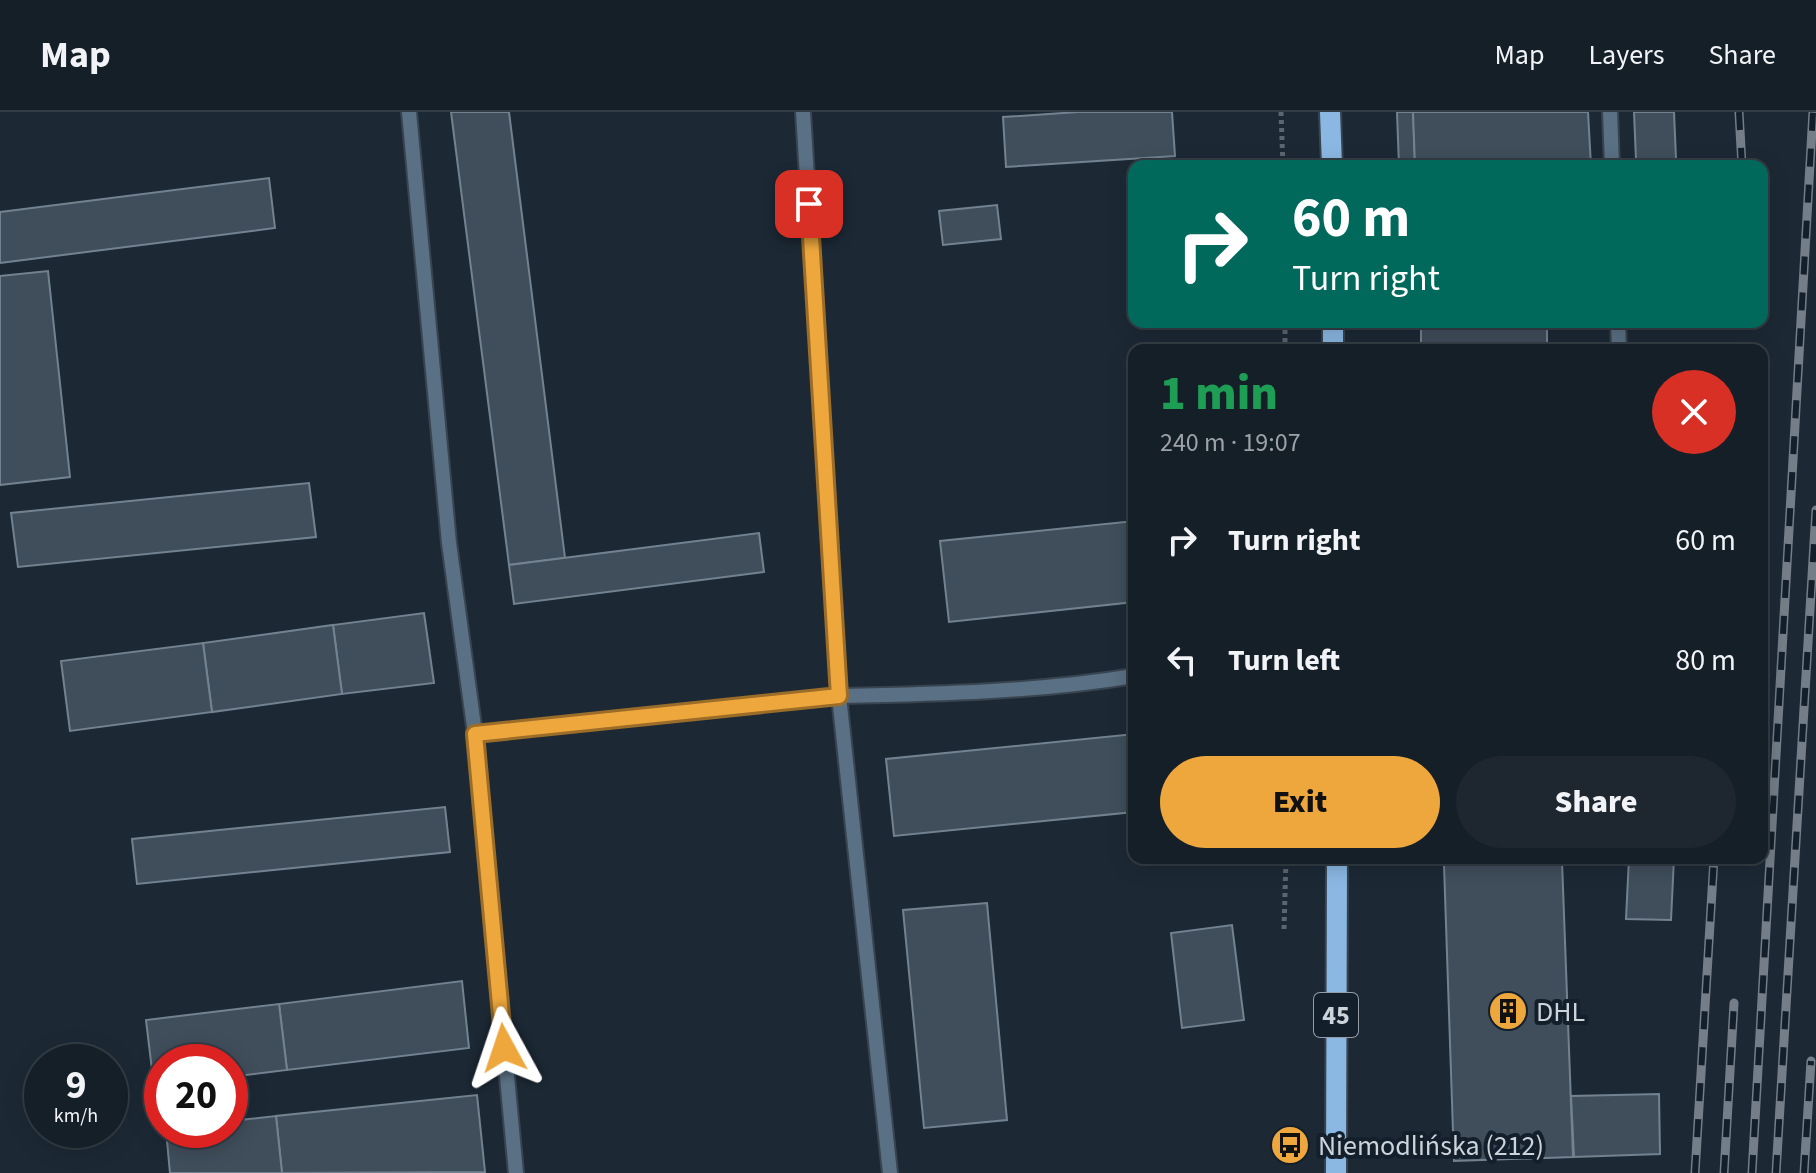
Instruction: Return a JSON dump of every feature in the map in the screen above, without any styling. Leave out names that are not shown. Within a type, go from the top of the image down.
[{"type":"main road","points":[[1330,112],[1332,160]]},
{"type":"main road","name":"45","points":[[1336,1173],[1337,864]]},
{"type":"lane","points":[[409,112],[449,543],[475,734],[516,1173]]},
{"type":"lane","points":[[803,112],[839,696],[890,1173]]},
{"type":"lane","points":[[1610,112],[1612,160]]},
{"type":"lane","points":[[475,734],[839,696],[983,691],[1088,684],[1128,677]]},
{"type":"path","points":[[1281,112],[1283,160]]},
{"type":"path","points":[[1284,929],[1286,864]]},
{"type":"building","points":[[451,112],[509,112],[565,558],[509,565]]},
{"type":"building","points":[[1078,112],[1172,112],[1175,156],[1006,167],[1003,117]]},
{"type":"building","points":[[1397,112],[1413,112],[1415,160],[1399,160]]},
{"type":"building","points":[[1413,112],[1588,112],[1591,160],[1415,160]]},
{"type":"building","points":[[1634,112],[1674,112],[1676,159],[1636,160]]},
{"type":"building","points":[[269,178],[275,228],[0,263],[0,212]]},
{"type":"building","points":[[997,205],[1001,239],[943,245],[939,211]]},
{"type":"building","points":[[48,271],[70,477],[0,485],[0,276]]},
{"type":"building","points":[[1421,328],[1547,328],[1547,344],[1421,344]]},
{"type":"building","points":[[309,483],[316,537],[18,567],[11,513]]},
{"type":"building","points":[[1128,522],[1128,603],[949,622],[940,541]]},
{"type":"building","points":[[759,533],[764,572],[514,604],[509,565]]},
{"type":"building","points":[[424,613],[434,683],[342,694],[333,625]]},
{"type":"building","points":[[333,625],[342,694],[212,712],[203,643]]},
{"type":"building","points":[[203,643],[212,712],[70,731],[61,661]]},
{"type":"building","points":[[1128,735],[1128,813],[894,836],[886,759]]},
{"type":"building","points":[[445,807],[450,852],[137,884],[132,839]]},
{"type":"building","name":"DHL","points":[[1562,864],[1573,1157],[1454,1161],[1444,865]]},
{"type":"building","points":[[1629,864],[1674,864],[1671,920],[1626,919]]},
{"type":"building","points":[[987,903],[1007,1120],[924,1128],[903,910]]},
{"type":"building","points":[[1232,925],[1244,1020],[1182,1028],[1171,933]]},
{"type":"building","points":[[462,981],[469,1048],[287,1070],[279,1004]]},
{"type":"building","points":[[279,1004],[287,1070],[248,1075],[248,1044],[149,1044],[146,1020]]},
{"type":"building","points":[[1659,1094],[1660,1154],[1574,1157],[1571,1096]]},
{"type":"building","points":[[477,1095],[485,1172],[282,1173],[276,1116]]},
{"type":"building","points":[[276,1116],[282,1173],[170,1173],[168,1148],[248,1148],[248,1119]]},
{"type":"railway","points":[[1739,112],[1742,160]]},
{"type":"railway","points":[[1752,1173],[1813,112]]},
{"type":"railway","points":[[1776,1173],[1816,510]]},
{"type":"railway","points":[[1695,1173],[1714,864]]},
{"type":"railway","points":[[1724,1173],[1734,1003]]},
{"type":"railway","points":[[1804,1173],[1811,1061]]},
{"type":"place","name":"DHL","points":[[1508,1011]]},
{"type":"place","name":"Niemodlińska (212)","points":[[1290,1145]]},
{"type":"route","points":[[504,1048],[475,734],[839,696],[809,204]]}]
